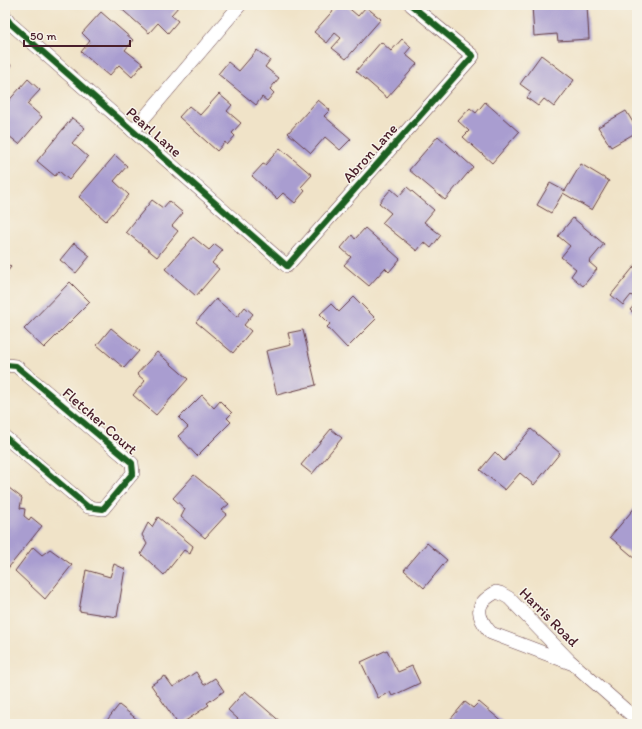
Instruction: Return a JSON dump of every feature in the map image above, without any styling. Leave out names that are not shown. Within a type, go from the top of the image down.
[{"type":"street","points":[[133,131],[240,5]]},
{"type":"street","name":"Abron Lane","points":[[287,266],[473,56],[411,5]]},
{"type":"street","name":"Pearl Lane","points":[[5,16],[11,24],[287,266]]},
{"type":"street","name":"Fletcher Court","points":[[5,366],[16,366],[132,463],[133,473],[103,509],[88,507],[5,437]]},
{"type":"street","name":"Harris Road","points":[[573,664],[491,633],[484,624],[480,613],[480,606],[488,597],[496,592],[509,598],[573,664],[637,720]]},
{"type":"building","points":[[117,5],[180,5],[171,15],[178,21],[168,33],[158,23],[149,33]]},
{"type":"building","points":[[338,5],[345,5],[358,16],[366,7],[381,19],[346,59],[332,48],[341,38],[335,33],[327,43],[314,32]]},
{"type":"building","points":[[532,5],[587,5],[589,39],[558,41],[557,34],[534,36]]},
{"type":"building","points":[[101,12],[133,40],[125,50],[143,64],[132,77],[119,65],[109,76],[81,52],[90,41],[82,33]]},
{"type":"building","points":[[402,39],[411,47],[405,54],[417,64],[387,98],[356,71],[381,42],[391,51]]},
{"type":"building","points":[[257,50],[270,60],[265,67],[279,78],[270,89],[274,93],[267,101],[262,97],[256,105],[218,74],[228,62],[239,71]]},
{"type":"building","points":[[541,55],[574,80],[554,107],[544,99],[538,106],[527,98],[531,92],[520,84]]},
{"type":"building","points":[[5,61],[11,65],[5,73]]},
{"type":"building","points":[[28,79],[40,90],[27,104],[42,117],[19,144],[9,136],[5,140],[5,105]]},
{"type":"building","points":[[219,94],[232,105],[227,111],[241,123],[232,133],[235,136],[227,145],[225,142],[217,151],[179,117],[189,106],[200,115]]},
{"type":"building","points":[[318,100],[330,110],[324,116],[351,139],[340,150],[325,137],[311,153],[288,133]]},
{"type":"building","points":[[485,102],[519,132],[492,163],[463,137],[469,131],[458,121],[470,108],[476,113]]},
{"type":"building","points":[[626,111],[637,129],[637,132],[611,147],[598,127]]},
{"type":"building","points":[[72,118],[85,128],[72,143],[88,157],[69,180],[59,171],[55,176],[37,161]]},
{"type":"building","points":[[438,136],[473,167],[445,200],[409,170]]},
{"type":"building","points":[[280,148],[312,175],[301,187],[305,191],[295,203],[283,193],[277,199],[252,176],[263,164],[265,165]]},
{"type":"building","points":[[115,155],[127,166],[114,181],[129,195],[106,221],[79,197]]},
{"type":"building","points":[[581,164],[609,181],[592,210],[563,193],[551,213],[537,205],[550,183],[565,191]]},
{"type":"building","points":[[407,187],[434,210],[424,222],[441,235],[431,248],[424,242],[417,251],[382,223],[391,213],[379,203],[391,189],[399,196]]},
{"type":"building","points":[[152,200],[163,208],[169,201],[183,213],[172,226],[178,231],[157,257],[126,232]]},
{"type":"building","points":[[573,218],[604,244],[589,262],[597,269],[583,286],[571,276],[576,269],[561,257],[570,246],[558,236]]},
{"type":"building","points":[[365,228],[400,259],[389,272],[385,268],[369,286],[344,265],[351,257],[341,248],[352,235],[355,239]]},
{"type":"building","points":[[193,237],[209,250],[215,244],[223,250],[212,263],[219,269],[196,296],[165,269]]},
{"type":"building","points":[[74,243],[90,256],[76,273],[60,260]]},
{"type":"building","points":[[5,262],[11,267],[5,274]]},
{"type":"building","points":[[637,263],[637,301],[631,295],[623,305],[611,295]]},
{"type":"building","points":[[70,282],[90,302],[44,348],[24,329]]},
{"type":"building","points":[[354,297],[376,319],[347,348],[327,327],[330,324],[320,314],[331,304],[339,312]]},
{"type":"building","points":[[216,299],[237,317],[245,307],[253,314],[244,325],[251,331],[233,353],[196,322]]},
{"type":"building","points":[[637,302],[637,316],[630,310]]},
{"type":"building","points":[[111,328],[139,351],[124,368],[97,345]]},
{"type":"building","points":[[303,330],[316,385],[277,395],[266,351],[291,345],[288,333]]},
{"type":"building","points":[[157,352],[188,379],[156,415],[133,395],[145,381],[137,374]]},
{"type":"building","points":[[202,395],[214,408],[220,401],[232,413],[227,418],[231,422],[197,456],[178,436],[188,427],[179,418]]},
{"type":"building","points":[[331,429],[342,438],[312,474],[301,465]]},
{"type":"building","points":[[531,429],[560,453],[534,485],[520,473],[505,490],[480,470],[495,452],[504,461]]},
{"type":"building","points":[[194,475],[229,504],[222,510],[227,514],[205,538],[181,517],[185,509],[173,498]]},
{"type":"building","points":[[9,488],[22,498],[20,508],[25,509],[24,516],[29,520],[31,517],[42,526],[5,572],[5,493]]},
{"type":"building","points":[[637,505],[637,560],[610,537]]},
{"type":"building","points":[[158,517],[193,546],[190,554],[184,550],[164,575],[141,554],[147,544],[142,535],[148,523],[152,527]]},
{"type":"building","points":[[427,543],[447,560],[424,588],[404,570]]},
{"type":"building","points":[[33,547],[42,555],[50,549],[72,565],[45,599],[15,571]]},
{"type":"building","points":[[114,564],[125,569],[117,617],[79,611],[86,570],[110,577]]},
{"type":"building","points":[[387,650],[398,672],[412,666],[420,683],[392,696],[390,692],[378,698],[361,662]]},
{"type":"building","points":[[196,672],[204,685],[215,678],[224,691],[207,703],[209,705],[181,724],[178,724],[151,685],[165,676],[173,687]]},
{"type":"building","points":[[245,691],[283,724],[236,724],[239,720],[228,710]]},
{"type":"building","points":[[465,702],[473,708],[479,702],[505,724],[452,724],[449,721]]},
{"type":"building","points":[[119,705],[143,724],[104,724]]},
{"type":"cycle path","points":[[5,16],[11,24],[287,266],[473,56],[411,5]]},
{"type":"cycle path","points":[[5,366],[16,366],[132,463],[133,473],[103,509],[88,507],[5,437]]}]
